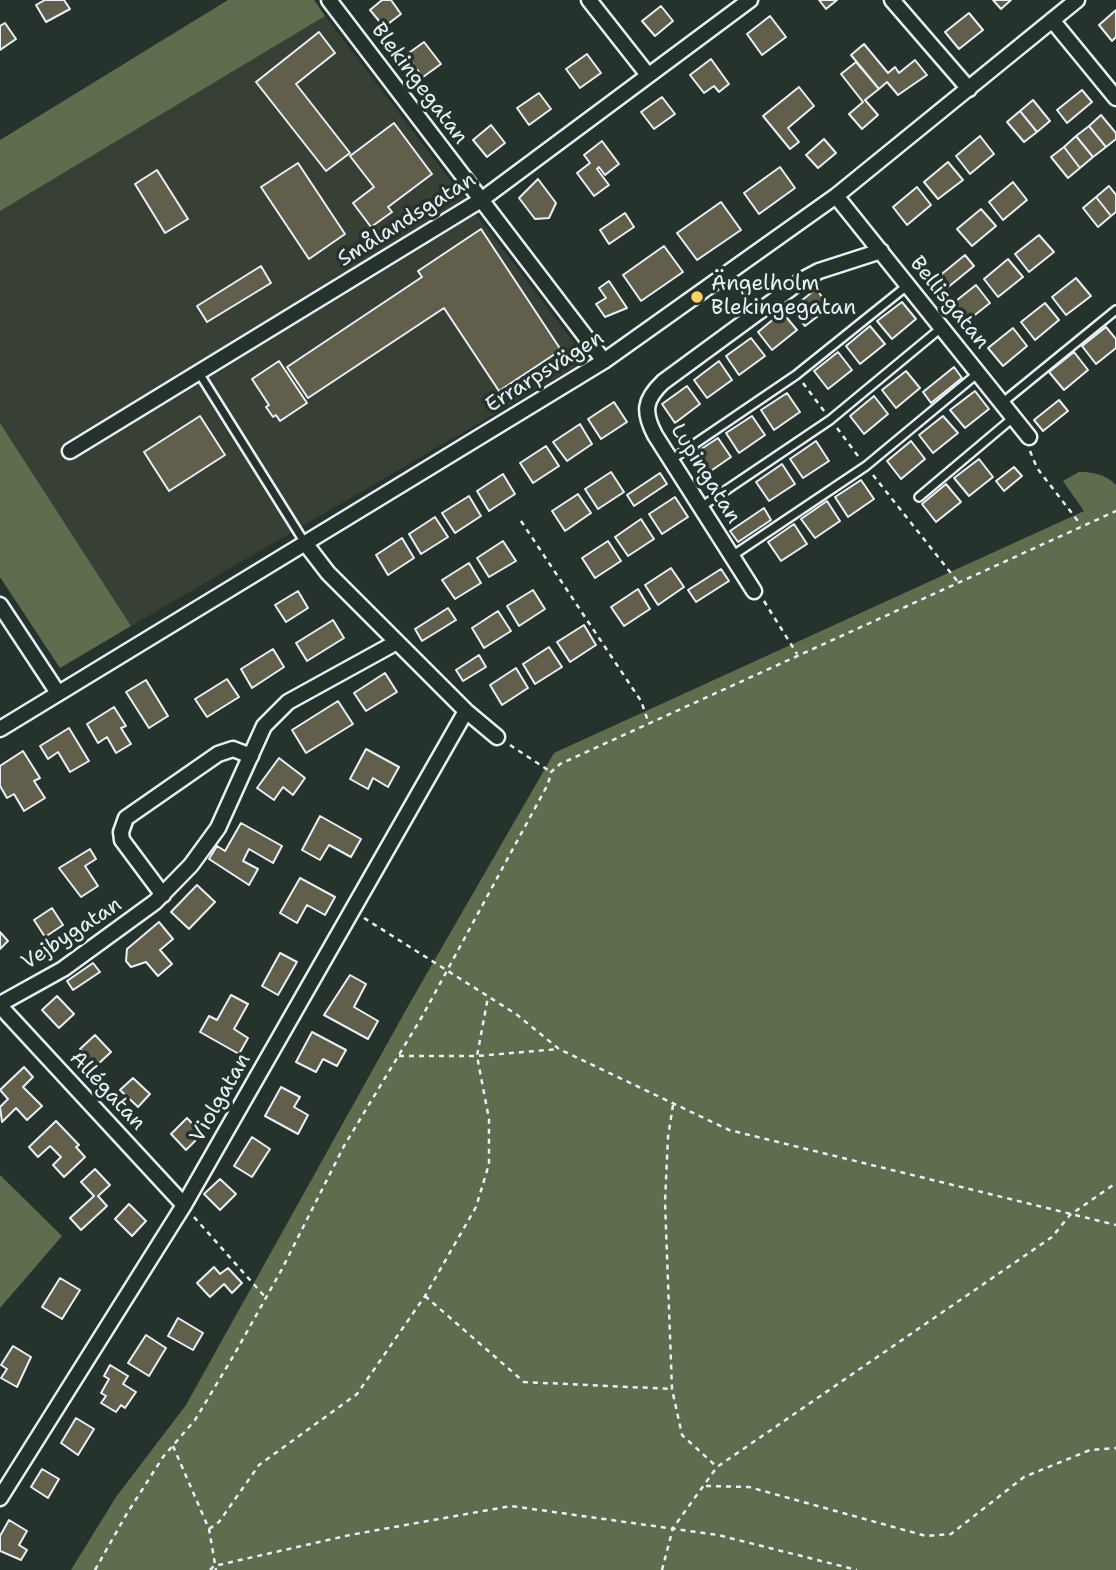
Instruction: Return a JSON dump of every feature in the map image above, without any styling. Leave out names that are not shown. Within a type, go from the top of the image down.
[{"type":"street","name":"Blekingegatan","points":[[329,0],[604,361]]},
{"type":"street","points":[[589,0],[648,75]]},
{"type":"street","name":"Smålandsgatan","points":[[70,451],[481,201],[750,0]]},
{"type":"street","points":[[892,0],[969,89]]},
{"type":"street","name":"Errarpsvägen","points":[[0,729],[604,361],[836,195],[1077,0]]},
{"type":"street","points":[[1052,20],[1116,98]]},
{"type":"street","name":"Bellisgatan","points":[[836,195],[1029,437]]},
{"type":"street","name":"Lupingatan","points":[[754,591],[646,416],[647,402],[655,390],[811,274],[881,251]]},
{"type":"street","points":[[305,543],[328,573],[467,711],[497,737]]},
{"type":"street","points":[[0,605],[58,693]]},
{"type":"street","name":"Vejbygatan","points":[[0,1005],[92,950],[163,895],[191,865],[218,828],[264,726],[288,702],[397,642]]},
{"type":"street","name":"Violgatan","points":[[0,1498],[184,1205],[467,711]]},
{"type":"street","points":[[163,895],[122,840],[121,832],[126,818],[218,754],[233,750],[251,756]]},
{"type":"street","name":"Allégatan","points":[[0,1005],[184,1205]]},
{"type":"lane","points":[[671,460],[796,375],[908,285]]},
{"type":"lane","points":[[1002,403],[1116,310]]},
{"type":"lane","points":[[701,507],[831,419],[942,328]]},
{"type":"lane","points":[[199,372],[305,543]]},
{"type":"lane","points":[[732,555],[866,466],[978,373]]},
{"type":"lane","points":[[919,497],[1014,417]]},
{"type":"path","points":[[796,375],[958,582]]},
{"type":"path","points":[[1029,437],[1031,456],[1037,468],[1082,527]]},
{"type":"path","points":[[95,1570],[126,1515],[173,1446],[195,1420],[266,1298],[344,1146],[399,1056],[548,784],[551,772],[560,764],[649,722],[1116,511]]},
{"type":"path","points":[[521,521],[642,701],[649,722]]},
{"type":"path","points":[[754,591],[797,654]]},
{"type":"path","points":[[497,737],[551,772]]},
{"type":"path","points":[[354,912],[516,1014],[559,1049],[729,1130],[1116,1225]]},
{"type":"path","points":[[209,1529],[219,1522],[259,1465],[357,1395],[425,1296],[476,1207],[489,1164],[489,1119],[477,1056],[488,997]]},
{"type":"path","points":[[399,1056],[477,1056],[559,1049]]},
{"type":"path","points":[[673,1105],[668,1137],[665,1202],[672,1389],[682,1434],[716,1467]]},
{"type":"path","points":[[662,1570],[673,1528],[716,1467],[1052,1237],[1070,1215],[1116,1183]]},
{"type":"path","points":[[184,1205],[266,1298]]},
{"type":"path","points":[[425,1296],[524,1382],[672,1389]]},
{"type":"path","points":[[173,1446],[209,1529],[215,1568]]},
{"type":"path","points":[[705,1486],[749,1487],[926,1536],[951,1534],[1024,1477],[1090,1450],[1116,1448]]},
{"type":"path","points":[[210,1570],[350,1535],[510,1506],[718,1535],[856,1570]]},
{"type":"shaded area","points":[[325,16],[587,360],[131,626],[0,423],[0,211]]},
{"type":"green space","points":[[228,0],[314,0],[325,16],[0,211],[0,140]]},
{"type":"green space","points":[[0,423],[131,626],[60,668],[0,577]]},
{"type":"green space","points":[[1079,472],[1099,474],[1116,485],[1116,1570],[71,1570],[116,1497],[186,1405],[411,1001],[554,753],[1084,511],[1063,481]]},
{"type":"green space","points":[[0,1175],[62,1236],[0,1308]]},
{"type":"building","points":[[45,0],[64,0],[70,9],[46,22],[36,5]]},
{"type":"building","points":[[382,0],[391,0],[401,14],[384,27],[370,10]]},
{"type":"building","points":[[819,0],[837,0],[826,9]]},
{"type":"building","points":[[993,0],[1011,0],[1001,9]]},
{"type":"building","points":[[661,6],[673,21],[655,36],[642,21]]},
{"type":"building","points":[[1116,10],[1116,37],[1112,41],[1099,25]]},
{"type":"building","points":[[969,13],[983,30],[959,49],[945,32]]},
{"type":"building","points":[[770,16],[786,37],[762,55],[747,34]]},
{"type":"building","points":[[5,23],[16,39],[0,50],[0,26]]},
{"type":"building","points":[[319,32],[335,53],[296,84],[350,153],[326,171],[256,82]]},
{"type":"building","points":[[424,42],[441,64],[423,77],[406,55]]},
{"type":"building","points":[[864,44],[888,73],[895,67],[899,73],[915,60],[927,75],[898,95],[887,82],[879,89],[851,55]]},
{"type":"building","points":[[587,54],[601,73],[580,88],[566,69]]},
{"type":"building","points":[[711,59],[729,84],[719,92],[714,86],[704,93],[690,75]]},
{"type":"building","points":[[856,62],[879,89],[865,100],[878,115],[862,129],[849,114],[863,102],[841,74]]},
{"type":"building","points":[[799,87],[814,106],[788,128],[799,142],[790,149],[763,116]]},
{"type":"building","points":[[1082,90],[1092,102],[1067,123],[1057,110]]},
{"type":"building","points":[[539,93],[551,109],[529,125],[517,108]]},
{"type":"building","points":[[662,97],[675,114],[654,129],[641,112]]},
{"type":"building","points":[[1033,100],[1050,121],[1037,132],[1020,111]]},
{"type":"building","points":[[1020,111],[1037,132],[1024,142],[1007,122]]},
{"type":"building","points":[[1101,115],[1116,133],[1116,139],[1106,147],[1089,126]]},
{"type":"building","points":[[394,123],[432,174],[388,207],[392,212],[371,227],[353,203],[374,187],[350,156]]},
{"type":"building","points":[[491,125],[505,143],[487,157],[473,140]]},
{"type":"building","points":[[1089,126],[1106,147],[1093,157],[1076,136]]},
{"type":"building","points":[[980,136],[994,154],[970,174],[956,156]]},
{"type":"building","points":[[1076,136],[1093,157],[1080,168],[1064,147]]},
{"type":"building","points":[[824,139],[836,153],[818,168],[806,155]]},
{"type":"building","points":[[602,141],[619,164],[605,175],[599,167],[597,169],[609,185],[594,196],[577,173],[590,163],[584,155]]},
{"type":"building","points":[[1064,147],[1080,168],[1068,178],[1051,157]]},
{"type":"building","points":[[948,162],[963,180],[938,199],[924,182]]},
{"type":"building","points":[[298,163],[345,234],[309,259],[261,187]]},
{"type":"building","points":[[780,167],[795,188],[759,214],[744,193]]},
{"type":"building","points":[[157,170],[188,219],[165,233],[135,184]]},
{"type":"building","points":[[538,179],[556,203],[549,218],[535,219],[519,198]]},
{"type":"building","points":[[1013,182],[1027,200],[1003,220],[989,202]]},
{"type":"building","points":[[1109,186],[1116,195],[1116,212],[1111,216],[1096,197]]},
{"type":"building","points":[[917,187],[931,205],[907,225],[893,207]]},
{"type":"building","points":[[1096,197],[1111,216],[1098,227],[1083,208]]},
{"type":"building","points":[[721,202],[741,230],[697,260],[677,233]]},
{"type":"building","points":[[981,209],[996,226],[972,246],[957,229]]},
{"type":"building","points":[[625,213],[634,227],[609,244],[600,230]]},
{"type":"building","points":[[481,229],[561,350],[499,391],[444,308],[308,398],[287,367],[422,277],[418,271]]},
{"type":"building","points":[[1039,235],[1054,252],[1029,272],[1015,254]]},
{"type":"building","points":[[664,246],[683,272],[641,301],[623,275]]},
{"type":"building","points":[[965,255],[974,266],[936,297],[927,286]]},
{"type":"building","points":[[1008,259],[1023,277],[998,297],[984,279]]},
{"type":"building","points":[[261,266],[271,283],[207,322],[197,306]]},
{"type":"building","points":[[1076,278],[1091,296],[1066,315],[1052,297]]},
{"type":"building","points":[[609,281],[627,308],[605,317],[596,304],[606,298],[599,288]]},
{"type":"building","points":[[976,285],[990,303],[966,322],[952,304]]},
{"type":"building","points":[[816,289],[830,307],[805,326],[791,309]]},
{"type":"building","points":[[902,302],[916,319],[892,339],[877,321]]},
{"type":"building","points":[[1045,303],[1059,320],[1035,340],[1021,322]]},
{"type":"building","points":[[782,312],[797,330],[772,350],[758,332]]},
{"type":"building","points":[[870,326],[885,344],[860,364],[846,346]]},
{"type":"building","points":[[1106,327],[1116,339],[1116,348],[1096,364],[1082,346]]},
{"type":"building","points":[[1013,328],[1027,346],[1003,366],[988,348]]},
{"type":"building","points":[[751,338],[765,356],[739,375],[726,356]]},
{"type":"building","points":[[838,352],[852,370],[828,389],[814,371]]},
{"type":"building","points":[[1074,352],[1088,370],[1064,390],[1049,372]]},
{"type":"building","points":[[279,361],[307,403],[280,421],[276,415],[273,417],[266,407],[269,405],[252,379]]},
{"type":"building","points":[[719,361],[732,380],[707,398],[694,380]]},
{"type":"building","points":[[954,367],[962,378],[931,403],[923,392]]},
{"type":"building","points":[[906,371],[920,388],[896,408],[882,390]]},
{"type":"building","points":[[687,386],[700,404],[675,423],[662,404]]},
{"type":"building","points":[[975,391],[989,409],[965,428],[950,410]]},
{"type":"building","points":[[787,393],[800,412],[774,430],[761,410]]},
{"type":"building","points":[[874,396],[888,414],[864,434],[850,416]]},
{"type":"building","points":[[1059,400],[1068,411],[1043,431],[1034,420]]},
{"type":"building","points":[[614,402],[627,422],[601,439],[588,419]]},
{"type":"building","points":[[200,416],[225,455],[169,491],[144,452]]},
{"type":"building","points":[[752,416],[765,435],[739,453],[726,433]]},
{"type":"building","points":[[943,416],[958,433],[933,453],[919,435]]},
{"type":"building","points":[[580,424],[592,444],[567,461],[553,442]]},
{"type":"building","points":[[718,438],[731,457],[705,475],[692,455]]},
{"type":"building","points":[[816,441],[829,461],[803,478],[790,459]]},
{"type":"building","points":[[911,441],[925,459],[901,479],[887,461]]},
{"type":"building","points":[[546,446],[559,466],[533,483],[520,463]]},
{"type":"building","points":[[979,459],[993,477],[969,496],[954,478]]},
{"type":"building","points":[[782,464],[795,484],[769,501],[756,482]]},
{"type":"building","points":[[1014,467],[1022,476],[1004,491],[996,481]]},
{"type":"building","points":[[611,472],[624,492],[598,509],[585,489]]},
{"type":"building","points":[[660,473],[667,484],[634,506],[627,495]]},
{"type":"building","points":[[503,474],[515,494],[489,511],[477,491]]},
{"type":"building","points":[[861,480],[874,499],[848,517],[835,497]]},
{"type":"building","points":[[946,484],[961,502],[936,522],[922,504]]},
{"type":"building","points":[[578,494],[591,513],[565,531],[552,511]]},
{"type":"building","points":[[469,496],[481,516],[455,533],[442,513]]},
{"type":"building","points":[[675,497],[688,517],[662,534],[649,514]]},
{"type":"building","points":[[827,501],[840,521],[815,538],[801,519]]},
{"type":"building","points":[[764,508],[771,520],[738,542],[730,531]]},
{"type":"building","points":[[435,517],[448,537],[421,554],[409,534]]},
{"type":"building","points":[[641,519],[654,539],[628,556],[615,537]]},
{"type":"building","points":[[794,524],[807,544],[781,561],[768,542]]},
{"type":"building","points":[[402,538],[414,558],[388,575],[376,555]]},
{"type":"building","points":[[503,541],[516,561],[489,577],[477,558]]},
{"type":"building","points":[[608,541],[621,561],[595,578],[582,558]]},
{"type":"building","points":[[469,563],[481,583],[455,599],[442,580]]},
{"type":"building","points":[[671,568],[684,587],[658,605],[645,585]]},
{"type":"building","points":[[721,569],[729,581],[696,602],[688,590]]},
{"type":"building","points":[[638,589],[650,609],[624,626],[611,607]]},
{"type":"building","points":[[533,590],[545,609],[519,626],[507,606]]},
{"type":"building","points":[[298,591],[308,608],[286,622],[275,605]]},
{"type":"building","points":[[448,608],[456,620],[422,641],[415,629]]},
{"type":"building","points":[[498,611],[511,631],[484,648],[472,628]]},
{"type":"building","points":[[333,620],[344,638],[307,661],[296,643]]},
{"type":"building","points":[[584,625],[596,645],[570,662],[557,642]]},
{"type":"building","points":[[549,647],[562,667],[535,684],[523,664]]},
{"type":"building","points":[[273,649],[284,667],[252,688],[241,669]]},
{"type":"building","points":[[479,655],[486,667],[463,681],[456,670]]},
{"type":"building","points":[[516,668],[528,688],[502,705],[490,685]]},
{"type":"building","points":[[385,673],[397,692],[366,711],[354,693]]},
{"type":"building","points":[[227,679],[239,697],[207,717],[195,699]]},
{"type":"building","points":[[146,680],[168,716],[149,728],[126,692]]},
{"type":"building","points":[[338,701],[353,724],[306,753],[292,730]]},
{"type":"building","points":[[114,707],[126,726],[121,728],[131,744],[116,753],[107,737],[98,743],[87,724]]},
{"type":"building","points":[[69,728],[89,761],[70,772],[58,752],[48,759],[40,746]]},
{"type":"building","points":[[366,749],[399,767],[388,787],[373,778],[368,789],[350,779]]},
{"type":"building","points":[[23,751],[40,778],[34,781],[45,798],[24,811],[14,794],[7,798],[0,786],[0,766]]},
{"type":"building","points":[[279,758],[305,778],[293,795],[283,787],[274,800],[257,788]]},
{"type":"building","points":[[320,816],[361,839],[351,857],[329,845],[320,860],[302,850]]},
{"type":"building","points":[[241,823],[282,846],[273,863],[249,849],[243,861],[258,869],[249,885],[209,859],[217,846],[225,851]]},
{"type":"building","points":[[90,849],[96,859],[85,866],[98,886],[81,897],[59,868]]},
{"type":"building","points":[[300,878],[335,897],[325,915],[307,905],[297,923],[280,913]]},
{"type":"building","points":[[197,885],[215,902],[189,929],[171,912]]},
{"type":"building","points":[[52,908],[63,925],[45,937],[34,920]]},
{"type":"building","points":[[159,922],[173,939],[160,950],[172,964],[158,976],[146,962],[131,967],[126,961],[127,949]]},
{"type":"building","points":[[0,932],[8,941],[0,949]]},
{"type":"building","points":[[280,953],[297,962],[278,995],[262,986]]},
{"type":"building","points":[[93,963],[100,972],[73,990],[67,981]]},
{"type":"building","points":[[350,975],[366,984],[354,1007],[378,1021],[368,1039],[324,1015]]},
{"type":"building","points":[[231,995],[248,1004],[234,1029],[248,1038],[239,1054],[200,1032],[209,1016],[217,1020]]},
{"type":"building","points":[[57,996],[74,1014],[59,1028],[42,1010]]},
{"type":"building","points":[[312,1032],[346,1050],[337,1066],[323,1059],[316,1072],[296,1062]]},
{"type":"building","points":[[95,1035],[111,1052],[96,1066],[80,1049]]},
{"type":"building","points":[[24,1067],[33,1077],[23,1087],[42,1106],[27,1120],[16,1108],[2,1122],[0,1107],[8,1099],[0,1090]]},
{"type":"building","points":[[133,1078],[150,1094],[138,1107],[120,1090]]},
{"type":"building","points":[[281,1087],[300,1097],[294,1107],[308,1115],[298,1134],[265,1116]]},
{"type":"building","points":[[187,1118],[202,1134],[186,1150],[171,1134]]},
{"type":"building","points":[[56,1121],[79,1145],[76,1147],[85,1157],[64,1177],[53,1165],[61,1157],[50,1146],[38,1157],[29,1147]]},
{"type":"building","points":[[252,1137],[270,1149],[252,1177],[234,1166]]},
{"type":"building","points":[[95,1169],[110,1185],[98,1196],[107,1206],[81,1230],[70,1218],[94,1196],[81,1182]]},
{"type":"building","points":[[220,1179],[236,1194],[220,1210],[204,1194]]},
{"type":"building","points":[[129,1204],[146,1221],[132,1236],[115,1219]]},
{"type":"building","points":[[214,1267],[220,1274],[228,1268],[242,1283],[232,1293],[224,1284],[210,1297],[197,1283]]},
{"type":"building","points":[[60,1278],[80,1290],[62,1319],[42,1307]]},
{"type":"building","points":[[178,1318],[203,1333],[193,1350],[168,1336]]},
{"type":"building","points":[[146,1335],[166,1348],[149,1376],[128,1363]]},
{"type":"building","points":[[13,1346],[31,1357],[17,1387],[1,1378],[7,1369],[1,1365]]},
{"type":"building","points":[[110,1365],[128,1376],[123,1384],[136,1392],[125,1408],[121,1405],[116,1412],[101,1403],[106,1396],[101,1393],[109,1379],[104,1376]]},
{"type":"building","points":[[76,1418],[94,1429],[78,1455],[61,1443]]},
{"type":"building","points":[[42,1469],[59,1479],[48,1498],[31,1487]]},
{"type":"building","points":[[9,1520],[27,1531],[19,1545],[27,1550],[21,1560],[0,1551],[0,1536]]},
{"type":"place","name":"Ängelholm Blekingegatan","points":[[697,297]]}]
